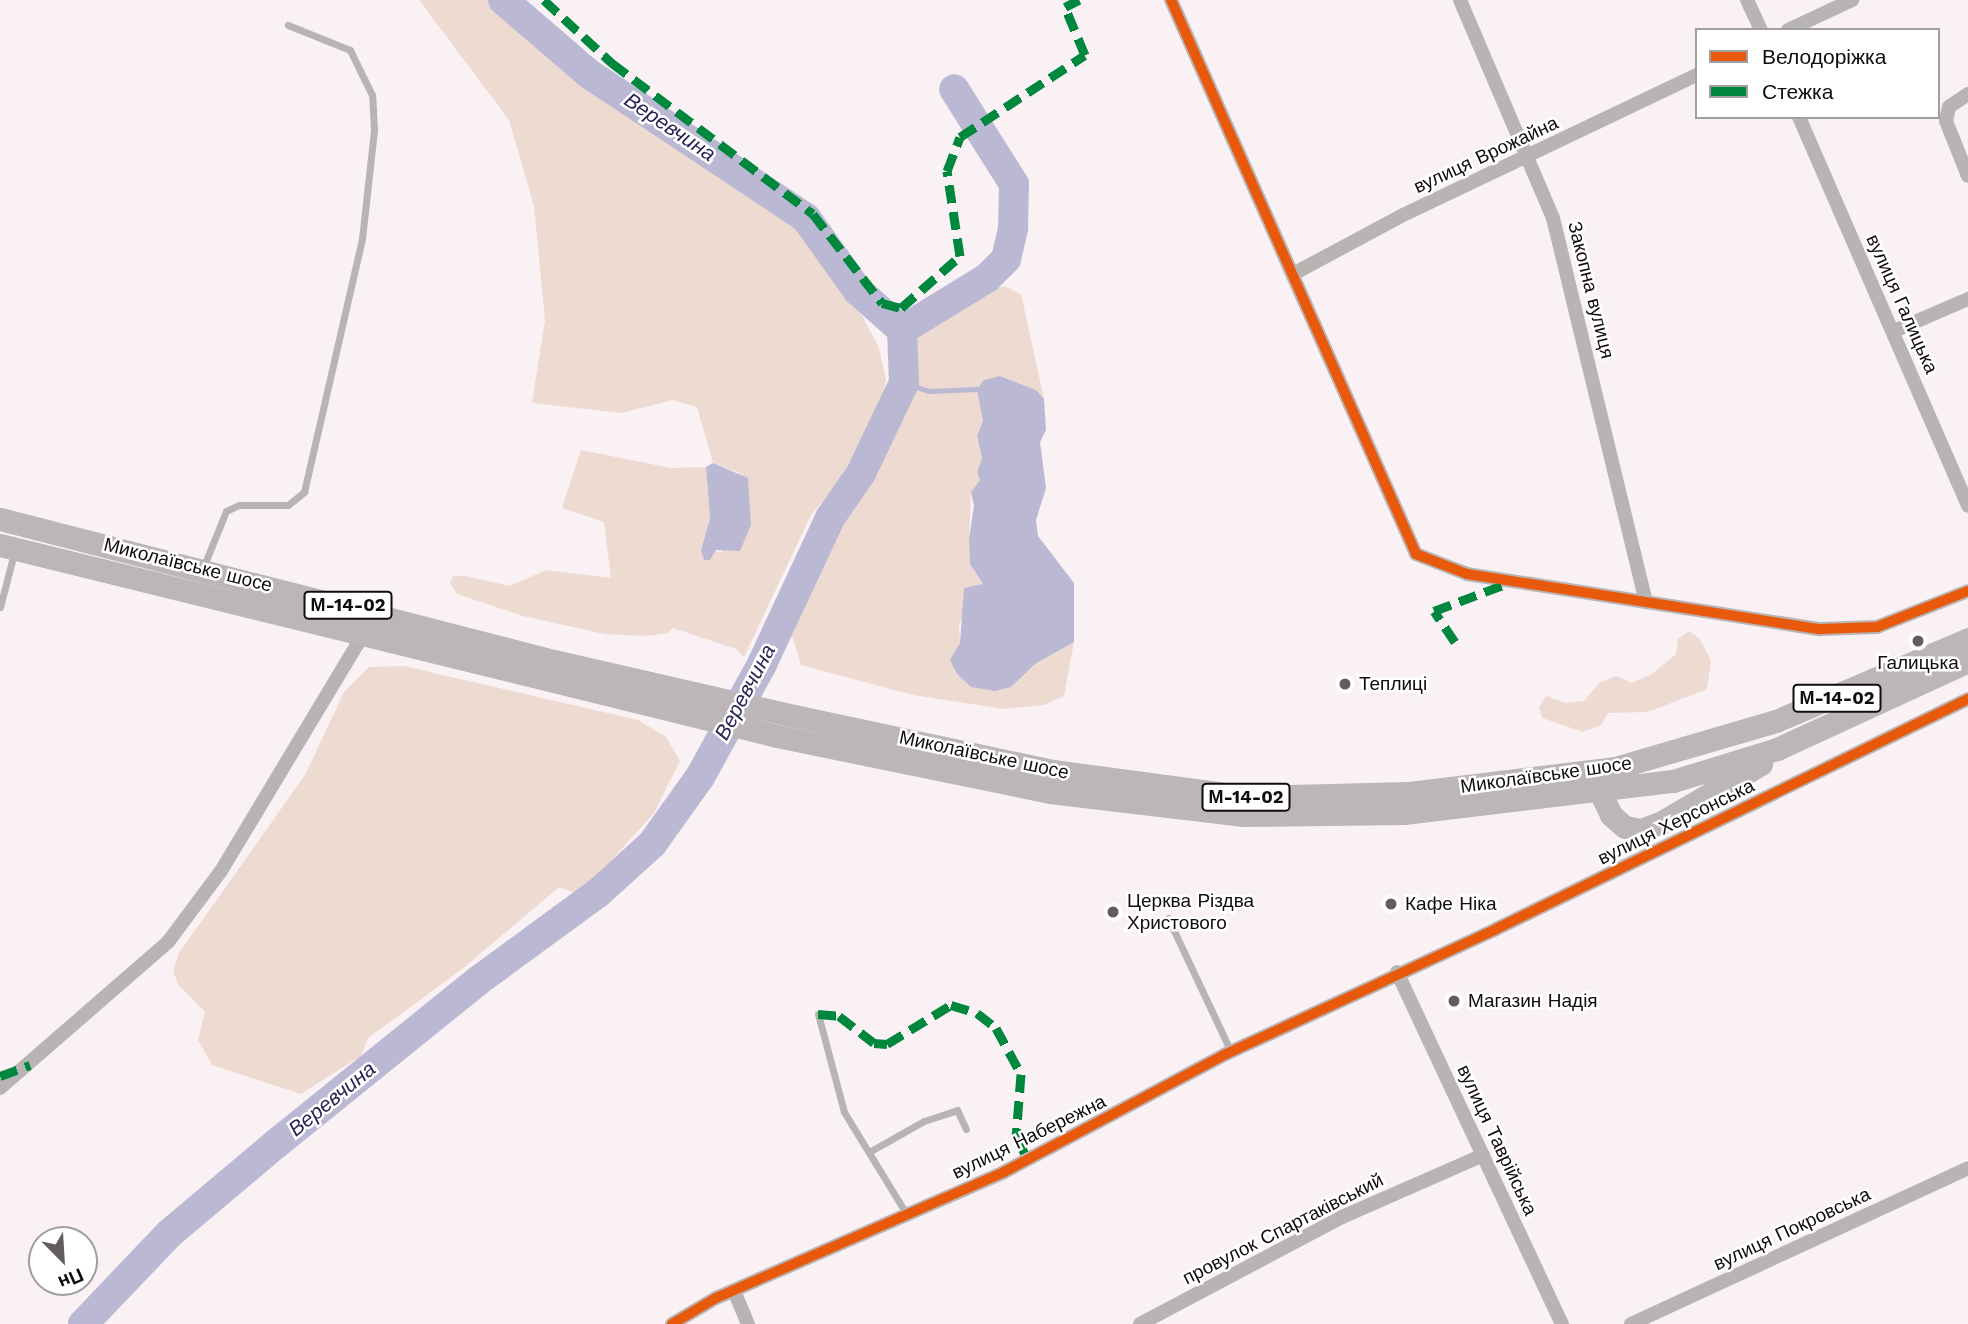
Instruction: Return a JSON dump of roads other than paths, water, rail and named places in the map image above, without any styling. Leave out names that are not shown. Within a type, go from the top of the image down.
[{"type":"main road","name":"Миколаївське шосе","points":[[0,519],[696,694],[1053,771],[1188,791],[1306,798],[1409,793],[1615,768],[1702,746],[1828,701],[1968,639]]},
{"type":"main road","name":"Миколаївське шосе","points":[[8,547],[677,714],[777,736],[1050,792],[1244,815],[1404,813],[1600,792],[1720,768],[1824,728],[1968,661]]},
{"type":"main road","points":[[1824,728],[1651,828],[1625,827],[1611,815],[1600,792],[1604,782],[1711,753],[1828,701]]},
{"type":"street","points":[[1171,0],[1293,274],[1342,397],[1416,554],[1436,565],[1512,582],[1729,617],[1852,631],[1903,620],[1968,592]]},
{"type":"street","name":"Закопна вулиця","points":[[1460,0],[1529,155],[1553,218],[1646,602]]},
{"type":"street","points":[[1747,0],[1760,28]]},
{"type":"street","points":[[1792,28],[1852,0]]},
{"type":"street","name":"вулиця Врожайна","points":[[1293,274],[1529,155],[1695,76]]},
{"type":"street","points":[[1968,94],[1949,107],[1946,121],[1968,176]]},
{"type":"street","name":"вулиця Галицька","points":[[1800,119],[1968,506]]},
{"type":"street","points":[[1894,331],[1968,299]]},
{"type":"street","points":[[0,1088],[168,942],[221,871],[363,635]]},
{"type":"street","name":"вулиця Херсонська","points":[[1397,972],[1496,929],[1968,699]]},
{"type":"street","name":"вулиця Набережна","points":[[672,1324],[734,1291],[1053,1148],[1231,1052],[1397,972]]},
{"type":"street","name":"вулиця Таврійська","points":[[1397,972],[1562,1324]]},
{"type":"street","name":"провулок Спартаківський","points":[[1140,1324],[1342,1217],[1483,1155]]},
{"type":"street","name":"вулиця Покровська","points":[[1631,1324],[1968,1168]]},
{"type":"street","points":[[734,1291],[748,1324]]},
{"type":"lane","points":[[203,569],[226,511],[239,505],[288,505],[304,492],[362,239],[374,130],[372,95],[350,50],[288,25]]},
{"type":"lane","points":[[0,607],[8,547]]},
{"type":"lane","points":[[1168,918],[1231,1052]]},
{"type":"lane","points":[[818,1014],[844,1112],[906,1213]]},
{"type":"lane","points":[[869,1152],[924,1121],[957,1110],[967,1129]]},
{"type":"waterway","name":"Веревчина","points":[[83,1324],[170,1233],[479,980],[598,893],[652,844],[700,777],[762,664],[830,518],[861,473],[904,383],[902,330],[858,291],[806,218],[588,73],[503,0]]},
{"type":"waterway","points":[[902,330],[987,278],[1006,259],[1013,228],[1014,184],[954,89]]},
{"type":"waterway","points":[[904,383],[928,391],[977,389]]},
{"type":"place","name":"Галицька","points":[[1918,641]]},
{"type":"place","name":"Теплиці","points":[[1345,684]]},
{"type":"place","name":"Кафе Ніка","points":[[1391,904]]},
{"type":"place","name":"Церква Різдва Христового","points":[[1113,912]]},
{"type":"place","name":"Магазин Надія","points":[[1454,1001]]}]
